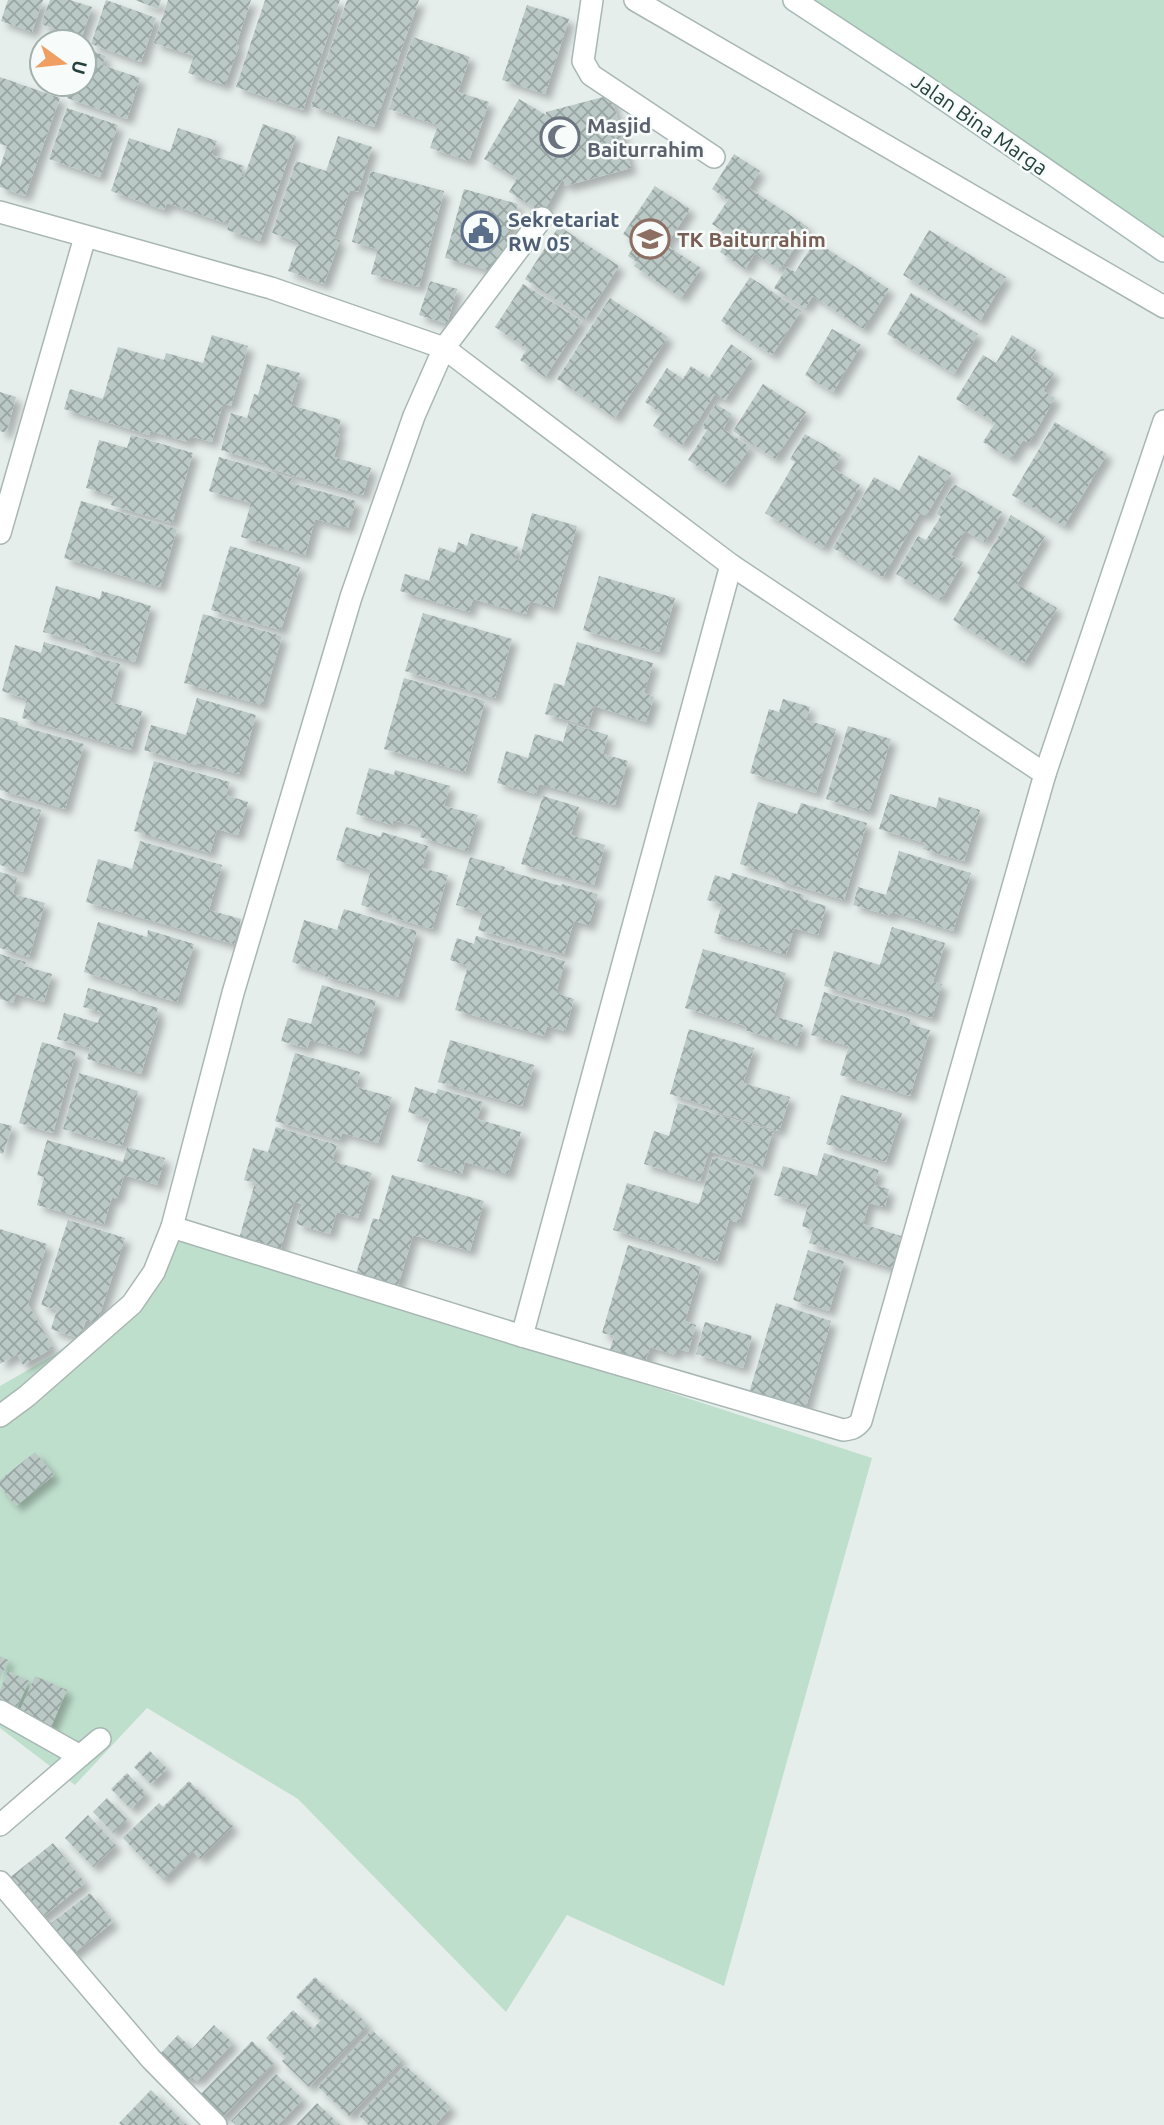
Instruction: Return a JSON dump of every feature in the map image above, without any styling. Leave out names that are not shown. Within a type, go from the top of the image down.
[{"type":"street","points":[[592,0],[583,61],[591,75],[714,157]]},
{"type":"street","points":[[635,0],[1164,307]]},
{"type":"street","name":"Jalan Bina Marga","points":[[794,0],[919,82],[1164,251]]},
{"type":"street","points":[[0,212],[271,288],[444,348],[731,565],[1045,774]]},
{"type":"street","points":[[0,1416],[27,1396],[132,1304],[154,1272],[172,1227],[233,993],[351,597],[414,416],[444,348],[542,218]]},
{"type":"street","points":[[0,533],[85,237]]},
{"type":"street","points":[[172,1227],[522,1336],[843,1430],[858,1425],[1045,774],[1164,421]]},
{"type":"street","points":[[522,1336],[731,565]]},
{"type":"street","points":[[0,1711],[80,1756]]},
{"type":"street","points":[[0,1825],[100,1739]]},
{"type":"street","points":[[0,1882],[151,2059],[216,2125]]},
{"type":"green space","points":[[789,0],[1164,0],[1164,246]]},
{"type":"green space","points":[[180,1233],[872,1458],[724,1986],[567,1915],[506,2012],[298,1799],[147,1708],[75,1785],[0,1728],[0,1386],[54,1355],[129,1295]]},
{"type":"building","points":[[8,0],[43,0],[33,28],[28,28],[28,31],[1,21]]},
{"type":"building","points":[[50,0],[70,0],[92,7],[85,28],[52,28],[41,24]]},
{"type":"building","points":[[106,0],[156,18],[141,62],[98,47],[96,28]]},
{"type":"building","points":[[135,0],[161,0],[158,9]]},
{"type":"building","points":[[168,0],[251,0],[225,85],[188,73],[194,56],[154,43]]},
{"type":"building","points":[[265,0],[340,0],[303,110],[236,87]]},
{"type":"building","points":[[347,0],[419,0],[374,127],[311,106]]},
{"type":"building","points":[[527,5],[569,19],[545,94],[502,80]]},
{"type":"building","points":[[413,37],[470,57],[458,92],[489,102],[469,161],[430,148],[438,125],[389,109]]},
{"type":"building","points":[[98,53],[106,56],[102,65],[140,78],[127,119],[67,98],[98,98]]},
{"type":"building","points":[[0,77],[28,87],[28,98],[60,98],[25,196],[0,187],[0,167],[7,146],[0,144]]},
{"type":"building","name":"Masjid Baiturrahim","points":[[611,95],[631,168],[565,186],[563,178],[543,213],[509,192],[517,178],[484,159],[519,99],[546,115],[546,112]]},
{"type":"building","points":[[67,108],[118,125],[100,177],[49,159]]},
{"type":"building","points":[[263,124],[296,136],[260,241],[227,230],[230,220],[226,219],[225,223],[167,203],[164,210],[111,191],[129,138],[170,152],[178,128],[217,141],[212,155],[244,166],[241,176],[244,177]]},
{"type":"building","points":[[338,136],[372,147],[358,192],[350,190],[334,238],[340,240],[324,284],[288,271],[298,242],[272,233],[296,161],[326,171]]},
{"type":"building","points":[[734,154],[760,171],[749,188],[808,227],[780,270],[755,253],[745,269],[720,252],[730,236],[712,224],[728,200],[712,189]]},
{"type":"building","points":[[371,171],[444,191],[419,287],[371,274],[378,249],[352,242]]},
{"type":"building","name":"TK Baiturrahim","points":[[655,186],[690,209],[666,245],[701,268],[681,298],[634,266],[637,262],[628,256],[636,243],[623,234]]},
{"type":"building","name":"Sekretariat RW 05","points":[[464,189],[518,204],[499,273],[445,258]]},
{"type":"building","points":[[559,226],[619,266],[585,319],[525,279]]},
{"type":"building","points":[[929,230],[1006,277],[980,321],[903,275]]},
{"type":"building","points":[[815,241],[889,289],[863,329],[813,296],[805,308],[774,288],[787,267],[795,272]]},
{"type":"building","points":[[750,277],[801,311],[772,355],[721,321]]},
{"type":"building","points":[[430,281],[457,289],[447,324],[419,315]]},
{"type":"building","points":[[523,284],[582,321],[545,377],[520,360],[527,349],[495,327]]},
{"type":"building","points":[[911,293],[978,334],[954,374],[887,334]]},
{"type":"building","points":[[610,298],[668,337],[615,418],[557,379]]},
{"type":"building","points":[[832,329],[861,345],[833,392],[805,375]]},
{"type":"building","points":[[212,335],[248,346],[231,406],[223,403],[212,442],[190,436],[188,442],[150,431],[149,435],[64,409],[70,389],[103,399],[118,347],[164,360],[166,353],[203,363]]},
{"type":"building","points":[[1012,335],[1036,350],[1031,358],[1054,373],[1043,391],[1055,398],[1029,443],[1023,440],[1011,459],[983,442],[995,423],[956,399],[983,355],[996,363]]},
{"type":"building","points":[[731,344],[752,359],[725,400],[715,394],[682,445],[653,426],[661,413],[645,402],[667,368],[683,379],[691,366],[709,378]]},
{"type":"building","points":[[267,364],[300,373],[291,405],[341,420],[334,457],[371,468],[363,495],[264,467],[265,463],[221,450],[231,413],[247,418],[254,394],[258,395]]},
{"type":"building","points":[[763,384],[806,412],[775,459],[733,431]]},
{"type":"building","points":[[0,392],[16,397],[6,433],[0,431]]},
{"type":"building","points":[[716,404],[732,414],[723,429],[750,447],[725,484],[688,460],[707,430],[702,427]]},
{"type":"building","points":[[1055,422],[1107,454],[1064,526],[1012,495]]},
{"type":"building","points":[[805,434],[841,455],[834,469],[860,485],[823,548],[765,513],[795,462],[790,459]]},
{"type":"building","points":[[131,435],[193,453],[172,523],[111,505],[114,496],[86,488],[99,440],[127,448]]},
{"type":"building","points":[[919,455],[951,473],[926,516],[920,513],[883,577],[833,548],[874,477],[899,491]]},
{"type":"building","points":[[219,457],[292,478],[290,483],[356,501],[348,528],[315,519],[305,555],[241,537],[251,503],[209,491]]},
{"type":"building","points":[[954,484],[1002,512],[985,542],[965,531],[951,555],[963,562],[941,600],[896,574],[918,536],[926,540],[941,516],[936,514]]},
{"type":"building","points":[[81,501],[177,529],[160,587],[64,558]]},
{"type":"building","points":[[532,513],[577,526],[553,608],[530,601],[526,614],[473,599],[469,612],[400,591],[405,574],[429,581],[439,547],[455,553],[458,542],[467,546],[471,533],[518,547],[515,559],[519,561]]},
{"type":"building","points":[[1011,515],[1045,536],[1017,584],[1057,608],[1024,663],[953,620]]},
{"type":"building","points":[[230,546],[300,567],[281,630],[211,610]]},
{"type":"building","points":[[599,576],[675,598],[659,652],[583,630]]},
{"type":"building","points":[[56,586],[100,599],[102,591],[151,606],[135,662],[85,648],[86,644],[43,632]]},
{"type":"building","points":[[423,613],[512,639],[495,698],[405,671]]},
{"type":"building","points":[[203,614],[282,636],[262,705],[184,683]]},
{"type":"building","points":[[44,642],[120,664],[110,702],[142,711],[131,750],[22,718],[27,699],[2,691],[15,645],[41,653]]},
{"type":"building","points":[[577,642],[653,663],[644,693],[654,697],[646,722],[594,706],[588,726],[545,714],[554,683],[564,686]]},
{"type":"building","points":[[404,678],[485,701],[465,772],[384,749]]},
{"type":"building","points":[[197,698],[256,715],[239,774],[144,750],[151,725],[186,735]]},
{"type":"building","points":[[783,699],[810,707],[806,720],[836,729],[816,793],[750,773],[769,709],[779,712]]},
{"type":"building","points":[[0,717],[18,722],[17,725],[84,744],[65,809],[0,790]]},
{"type":"building","points":[[568,723],[608,735],[603,754],[628,761],[615,805],[539,784],[536,794],[497,783],[506,751],[528,758],[535,734],[563,742]]},
{"type":"building","points":[[848,726],[891,739],[869,812],[826,799]]},
{"type":"building","points":[[154,761],[230,782],[226,795],[248,802],[238,835],[217,829],[210,853],[134,831]]},
{"type":"building","points":[[369,768],[394,775],[395,770],[450,786],[444,806],[478,815],[467,851],[420,837],[422,828],[393,820],[392,825],[356,814]]},
{"type":"building","points":[[890,794],[936,808],[939,797],[980,810],[964,861],[923,849],[925,843],[879,829]]},
{"type":"building","points":[[543,796],[579,807],[571,835],[605,845],[594,885],[521,864]]},
{"type":"building","points":[[0,798],[41,810],[23,872],[0,865]]},
{"type":"building","points":[[758,802],[797,814],[801,803],[867,823],[844,900],[777,880],[779,877],[740,864]]},
{"type":"building","points":[[346,827],[381,837],[382,832],[428,846],[422,868],[448,875],[432,929],[361,905],[371,870],[336,860]]},
{"type":"building","points":[[140,841],[222,865],[209,910],[241,919],[234,944],[86,902],[98,859],[132,869]]},
{"type":"building","points":[[899,851],[971,873],[953,931],[892,912],[891,916],[853,905],[858,887],[886,895]]},
{"type":"building","points":[[470,857],[505,867],[504,870],[598,894],[589,925],[574,921],[564,954],[478,930],[483,913],[456,905]]},
{"type":"building","points":[[0,872],[17,877],[13,894],[45,903],[29,957],[0,948]]},
{"type":"building","points":[[732,873],[804,895],[803,899],[826,906],[818,935],[794,928],[786,955],[714,933],[722,904],[707,900],[715,875],[730,880]]},
{"type":"building","points":[[344,909],[417,931],[398,997],[324,976],[325,973],[292,962],[304,920],[337,930]]},
{"type":"building","points":[[98,922],[147,937],[148,930],[194,944],[177,1002],[84,972]]},
{"type":"building","points":[[892,927],[945,943],[933,982],[942,984],[932,1018],[824,986],[834,951],[880,965]]},
{"type":"building","points":[[476,936],[565,961],[556,993],[574,999],[565,1031],[547,1026],[544,1036],[455,1010],[468,966],[450,960],[457,938],[474,944]]},
{"type":"building","points":[[703,949],[786,973],[774,1016],[803,1025],[797,1046],[745,1030],[746,1026],[685,1008]]},
{"type":"building","points":[[0,954],[26,962],[24,966],[52,974],[44,1002],[16,994],[13,1003],[0,999]]},
{"type":"building","points":[[322,985],[376,1001],[361,1054],[310,1040],[307,1048],[281,1041],[288,1018],[311,1024]]},
{"type":"building","points":[[88,988],[158,1008],[156,1014],[159,1015],[141,1074],[87,1059],[90,1048],[57,1039],[64,1013],[98,1023],[101,1012],[83,1007]]},
{"type":"building","points":[[824,992],[911,1019],[909,1024],[930,1030],[910,1096],[840,1075],[849,1046],[811,1035]]},
{"type":"building","points":[[689,1029],[754,1048],[743,1083],[790,1097],[779,1131],[710,1110],[711,1107],[670,1094]]},
{"type":"building","points":[[450,1040],[534,1065],[522,1106],[438,1082]]},
{"type":"building","points":[[42,1042],[76,1052],[53,1133],[19,1123]]},
{"type":"building","points":[[295,1053],[360,1072],[356,1087],[392,1097],[378,1143],[342,1133],[340,1140],[275,1121]]},
{"type":"building","points":[[79,1073],[138,1091],[122,1146],[63,1129]]},
{"type":"building","points":[[415,1087],[436,1094],[438,1089],[483,1102],[477,1119],[521,1132],[508,1174],[465,1162],[462,1174],[417,1161],[430,1119],[408,1112]]},
{"type":"building","points":[[841,1095],[902,1113],[886,1162],[826,1144]]},
{"type":"building","points":[[678,1103],[773,1131],[762,1167],[709,1151],[700,1181],[644,1164],[654,1131],[669,1136]]},
{"type":"building","points":[[0,1123],[12,1126],[3,1154],[0,1153]]},
{"type":"building","points":[[276,1127],[337,1145],[332,1161],[372,1173],[358,1218],[337,1212],[330,1234],[296,1224],[302,1204],[294,1202],[280,1251],[239,1239],[254,1186],[258,1187],[259,1184],[244,1180],[253,1148],[268,1152]]},
{"type":"building","points":[[47,1140],[123,1162],[127,1147],[165,1158],[157,1185],[124,1175],[117,1199],[112,1197],[104,1224],[37,1205],[44,1177],[37,1175]]},
{"type":"building","points":[[824,1153],[879,1170],[874,1185],[889,1189],[885,1207],[869,1203],[863,1224],[901,1236],[892,1268],[809,1243],[813,1230],[802,1226],[808,1205],[774,1195],[783,1166],[817,1176]]},
{"type":"building","points":[[713,1157],[755,1170],[739,1223],[729,1220],[717,1261],[613,1230],[627,1183],[699,1204]]},
{"type":"building","points":[[392,1175],[484,1201],[470,1251],[413,1235],[398,1286],[356,1274],[373,1218],[379,1220]]},
{"type":"building","points":[[68,1220],[125,1238],[97,1323],[86,1320],[80,1339],[51,1329],[57,1310],[41,1305]]},
{"type":"building","points":[[0,1229],[47,1244],[28,1304],[53,1348],[23,1365],[17,1354],[0,1364]]},
{"type":"building","points":[[628,1245],[701,1267],[685,1321],[696,1325],[688,1352],[677,1348],[675,1355],[650,1347],[645,1363],[609,1353],[614,1336],[602,1333]]},
{"type":"building","points":[[808,1250],[844,1261],[829,1311],[793,1300]]},
{"type":"building","points":[[776,1303],[831,1321],[805,1410],[749,1393]]},
{"type":"building","points":[[705,1322],[752,1336],[743,1368],[696,1354]]},
{"type":"building","points":[[35,1452],[54,1475],[16,1506],[0,1486],[0,1480]]},
{"type":"building","points":[[0,1656],[8,1660],[0,1679]]},
{"type":"building","points":[[8,1671],[29,1681],[15,1712],[0,1705],[0,1690]]},
{"type":"building","points":[[35,1676],[67,1690],[50,1729],[18,1715]]},
{"type":"building","points":[[150,1751],[167,1769],[151,1784],[134,1767]]},
{"type":"building","points":[[127,1773],[146,1793],[131,1809],[111,1789]]},
{"type":"building","points":[[189,1781],[233,1826],[200,1859],[193,1851],[163,1880],[123,1838],[159,1803],[163,1807]]},
{"type":"building","points":[[107,1798],[127,1819],[113,1833],[93,1812]]},
{"type":"building","points":[[88,1815],[116,1845],[93,1867],[65,1838]]},
{"type":"building","points":[[53,1843],[85,1883],[39,1920],[8,1879]]},
{"type":"building","points":[[90,1893],[113,1922],[69,1957],[46,1927]]},
{"type":"building","points":[[315,1977],[368,2025],[309,2087],[282,2061],[286,2057],[266,2038],[293,2010],[313,2029],[321,2020],[296,1997]]},
{"type":"building","points":[[214,2025],[233,2043],[197,2081],[192,2077],[187,2081],[159,2055],[178,2035],[192,2049]]},
{"type":"building","points":[[372,2030],[403,2060],[349,2116],[318,2087]]},
{"type":"building","points":[[252,2041],[274,2063],[221,2119],[198,2097]]},
{"type":"building","points":[[405,2065],[451,2107],[435,2125],[369,2125],[359,2116]]},
{"type":"building","points":[[276,2074],[303,2099],[278,2125],[236,2125],[231,2121]]},
{"type":"building","points":[[151,2090],[187,2125],[121,2125],[119,2123]]},
{"type":"building","points":[[317,2103],[340,2125],[296,2125]]},
{"type":"place","name":"Masjid Baiturrahim","points":[[560,137]]},
{"type":"place","name":"Sekretariat RW 05","points":[[481,231]]},
{"type":"place","name":"TK Baiturrahim","points":[[650,239]]}]
